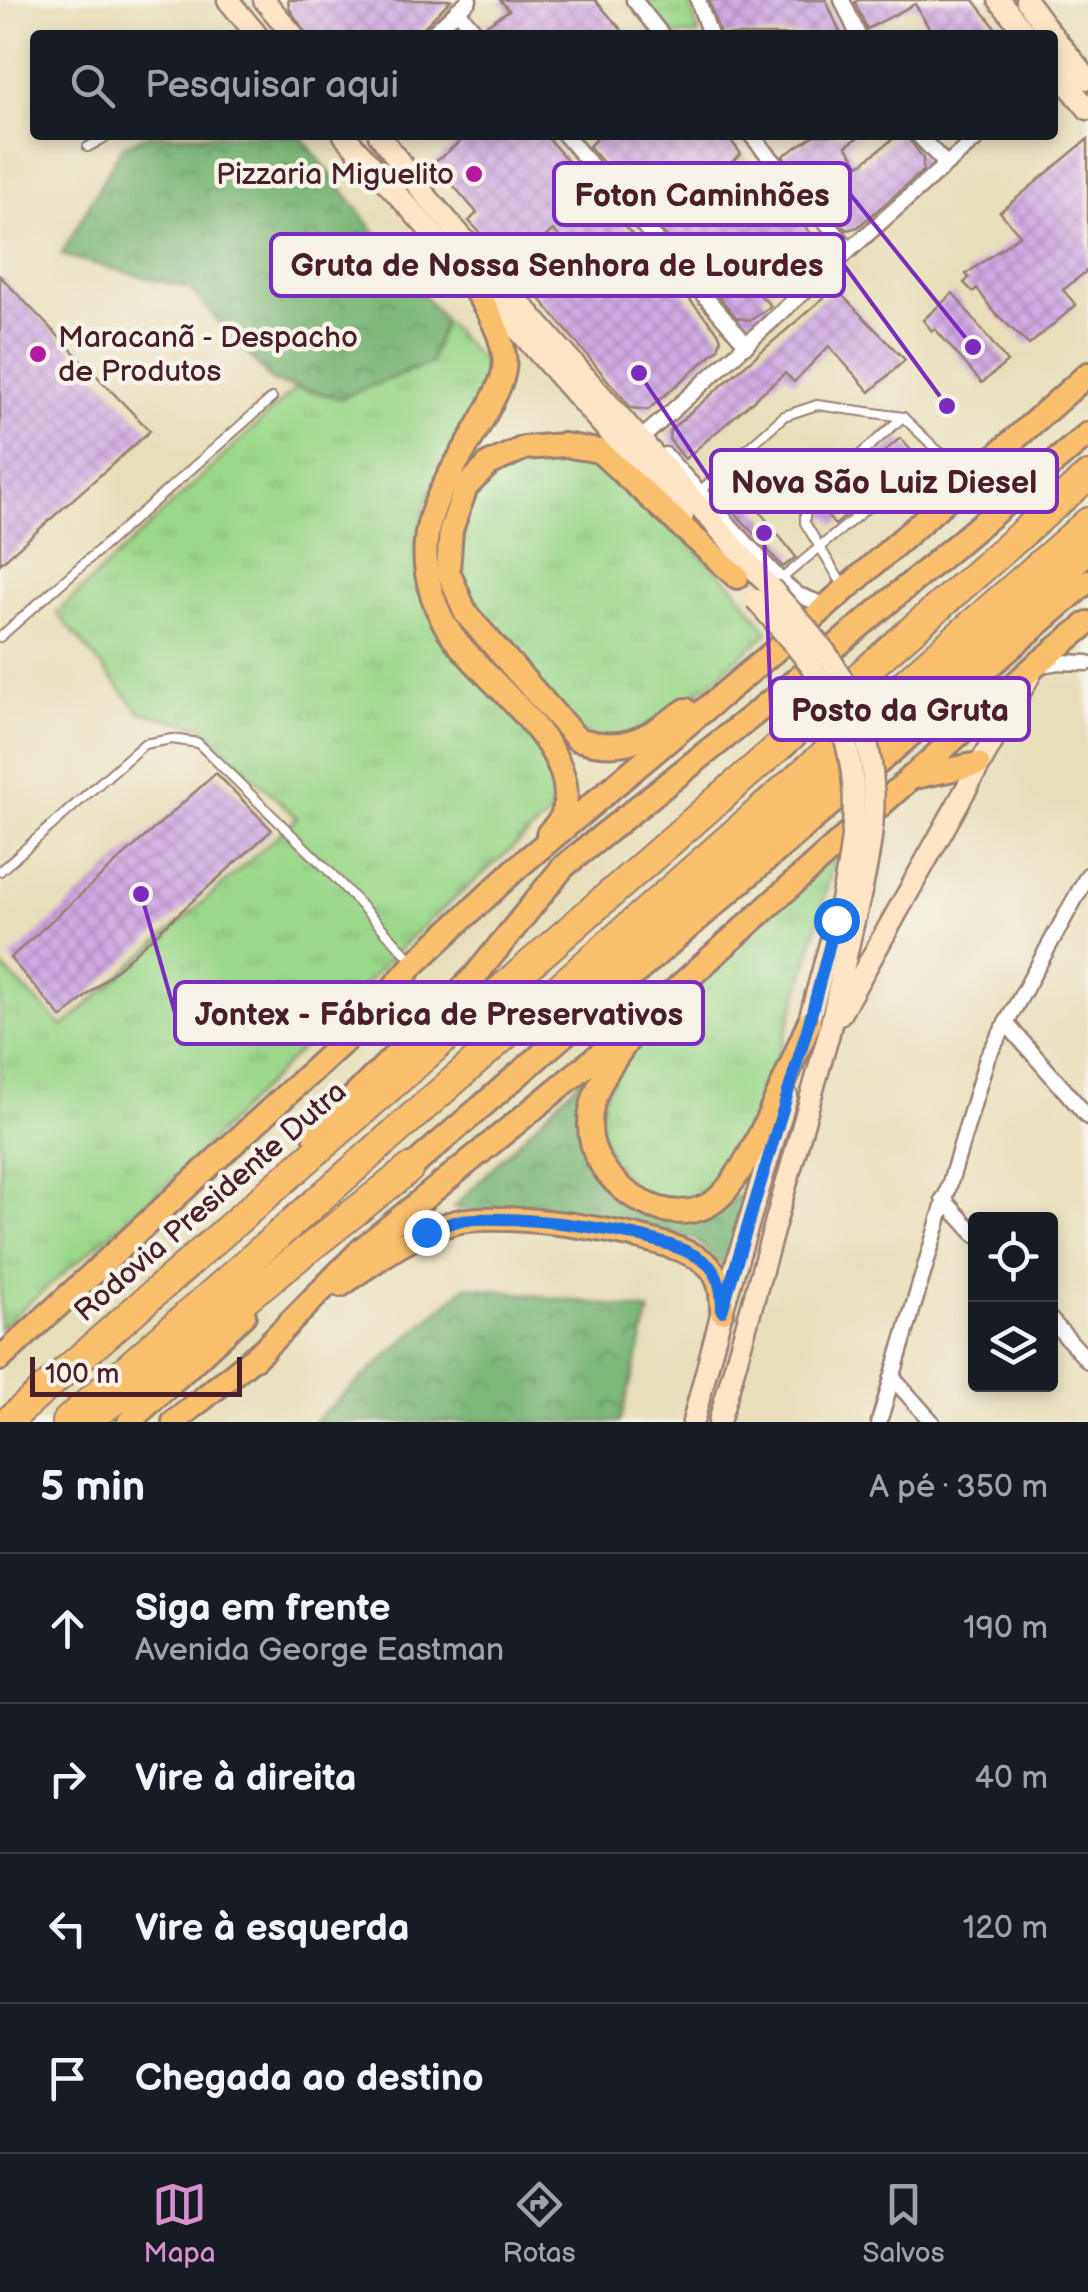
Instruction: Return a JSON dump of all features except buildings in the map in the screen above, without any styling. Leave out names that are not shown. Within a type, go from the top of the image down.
[{"type":"highway","name":"Rodovia Presidente Dutra","points":[[8,1422],[1088,476]]},
{"type":"highway","points":[[66,1422],[1088,522]]},
{"type":"highway","points":[[497,1044],[584,994],[1088,548]]},
{"type":"highway","points":[[82,1422],[129,1391],[409,1169]]},
{"type":"main road","points":[[228,0],[253,30]]},
{"type":"main road","points":[[264,0],[290,30]]},
{"type":"main road","points":[[999,0],[1022,30]]},
{"type":"main road","points":[[1026,0],[1048,30]]},
{"type":"main road","points":[[1058,42],[1088,79]]},
{"type":"main road","points":[[1058,76],[1088,109]]},
{"type":"main road","points":[[348,140],[737,577]]},
{"type":"main road","points":[[383,140],[426,196],[769,589],[838,714],[856,796],[844,922],[718,1422]]},
{"type":"main road","points":[[446,249],[498,329],[506,374],[436,500],[423,546],[432,594],[451,634],[549,746],[566,782],[562,817],[519,866]]},
{"type":"main road","points":[[0,1359],[352,1035],[415,963],[519,866],[803,627],[1088,374]]},
{"type":"main road","name":"Rodovia Presidente Dutra","points":[[76,1361],[167,1267],[330,1122],[476,975],[563,867],[772,700],[1088,434]]},
{"type":"main road","points":[[769,589],[737,577],[599,451],[564,444],[524,448],[489,464],[466,487],[452,530],[448,570],[466,614],[577,738],[604,746],[640,740],[754,655],[803,627]]},
{"type":"main road","points":[[129,1422],[300,1262],[1088,581]]},
{"type":"main road","points":[[255,1358],[362,1249],[644,1018],[1035,666],[1088,623]]},
{"type":"main road","points":[[644,1018],[596,1087],[592,1142],[610,1175],[626,1192],[644,1204],[680,1214],[705,1207],[727,1188],[1035,666]]},
{"type":"main road","points":[[910,778],[978,764]]},
{"type":"main road","points":[[693,1422],[722,1311],[819,1028]]},
{"type":"main road","points":[[174,1422],[329,1293],[397,1246],[459,1221],[502,1218],[591,1228],[676,1246],[708,1264],[720,1285],[722,1311]]},
{"type":"street","points":[[634,0],[658,30]]},
{"type":"street","points":[[698,0],[708,30]]},
{"type":"street","points":[[842,0],[856,30]]},
{"type":"street","points":[[436,30],[463,5],[476,30]]},
{"type":"street","points":[[569,140],[747,345]]},
{"type":"street","points":[[756,140],[849,249]]},
{"type":"street","points":[[923,140],[946,164]]},
{"type":"street","points":[[645,435],[975,140]]},
{"type":"street","points":[[426,196],[520,294],[645,435],[701,490],[769,589],[827,606]]},
{"type":"street","points":[[1035,666],[1088,663]]},
{"type":"street","points":[[880,1422],[987,1058],[1087,879]]},
{"type":"street","points":[[1006,1023],[1088,1117]]},
{"type":"street","points":[[944,1200],[968,1226]]},
{"type":"street","points":[[1058,1328],[1088,1361]]},
{"type":"street","points":[[892,1377],[932,1422]]},
{"type":"lane","points":[[88,147],[100,140]]},
{"type":"lane","points":[[0,637],[272,398]]},
{"type":"lane","points":[[701,490],[784,416],[817,405],[903,418],[936,450],[975,476]]},
{"type":"lane","points":[[845,588],[804,522],[804,503],[903,418]]},
{"type":"lane","points":[[769,589],[936,450]]},
{"type":"lane","points":[[0,871],[144,744],[172,739],[198,742],[325,867],[415,963]]},
{"type":"green space","points":[[643,0],[689,0],[698,30],[668,30]]},
{"type":"green space","points":[[137,140],[304,140],[444,321],[430,363],[341,398],[273,382],[190,289],[61,255],[122,147]]},
{"type":"green space","points":[[741,154],[768,188],[745,207],[714,177]]},
{"type":"green space","points":[[444,321],[495,375],[430,493],[414,546],[421,594],[541,750],[555,787],[550,815],[412,936],[168,1184],[0,1328],[0,965],[63,1027],[297,818],[201,726],[140,712],[57,613],[296,388],[341,398],[429,364]]},
{"type":"green space","points":[[563,452],[595,458],[733,585],[768,632],[690,698],[644,728],[622,736],[601,739],[582,732],[490,632],[461,589],[455,570],[461,524],[482,483],[518,461]]},
{"type":"green space","points":[[836,852],[786,1033],[748,1127],[726,1165],[703,1191],[686,1201],[668,1202],[651,1197],[621,1171],[603,1136],[601,1109],[616,1073],[643,1031]]},
{"type":"green space","points":[[596,1063],[582,1134],[596,1175],[630,1207],[665,1216],[704,1219],[756,1183],[729,1271],[695,1239],[453,1208]]},
{"type":"green space","points":[[466,1286],[650,1311],[620,1422],[313,1422]]},
{"type":"place","name":"Pizzaria Miguelito","points":[[474,174]]},
{"type":"place","name":"Foton Caminhões","points":[[973,347]]},
{"type":"place","name":"Maracanã - Despacho de Produtos","points":[[38,354]]},
{"type":"place","name":"Nova São Luiz Diesel","points":[[639,373]]},
{"type":"place","name":"Gruta de Nossa Senhora de Lourdes","points":[[947,406]]},
{"type":"place","name":"Posto da Gruta","points":[[764,533]]},
{"type":"place","name":"Jontex - Fábrica de Preservativos","points":[[141,894]]},
{"type":"route","points":[[426,1232],[459,1221],[502,1218],[591,1228],[676,1246],[708,1264],[720,1285],[722,1311],[836,920]]}]
